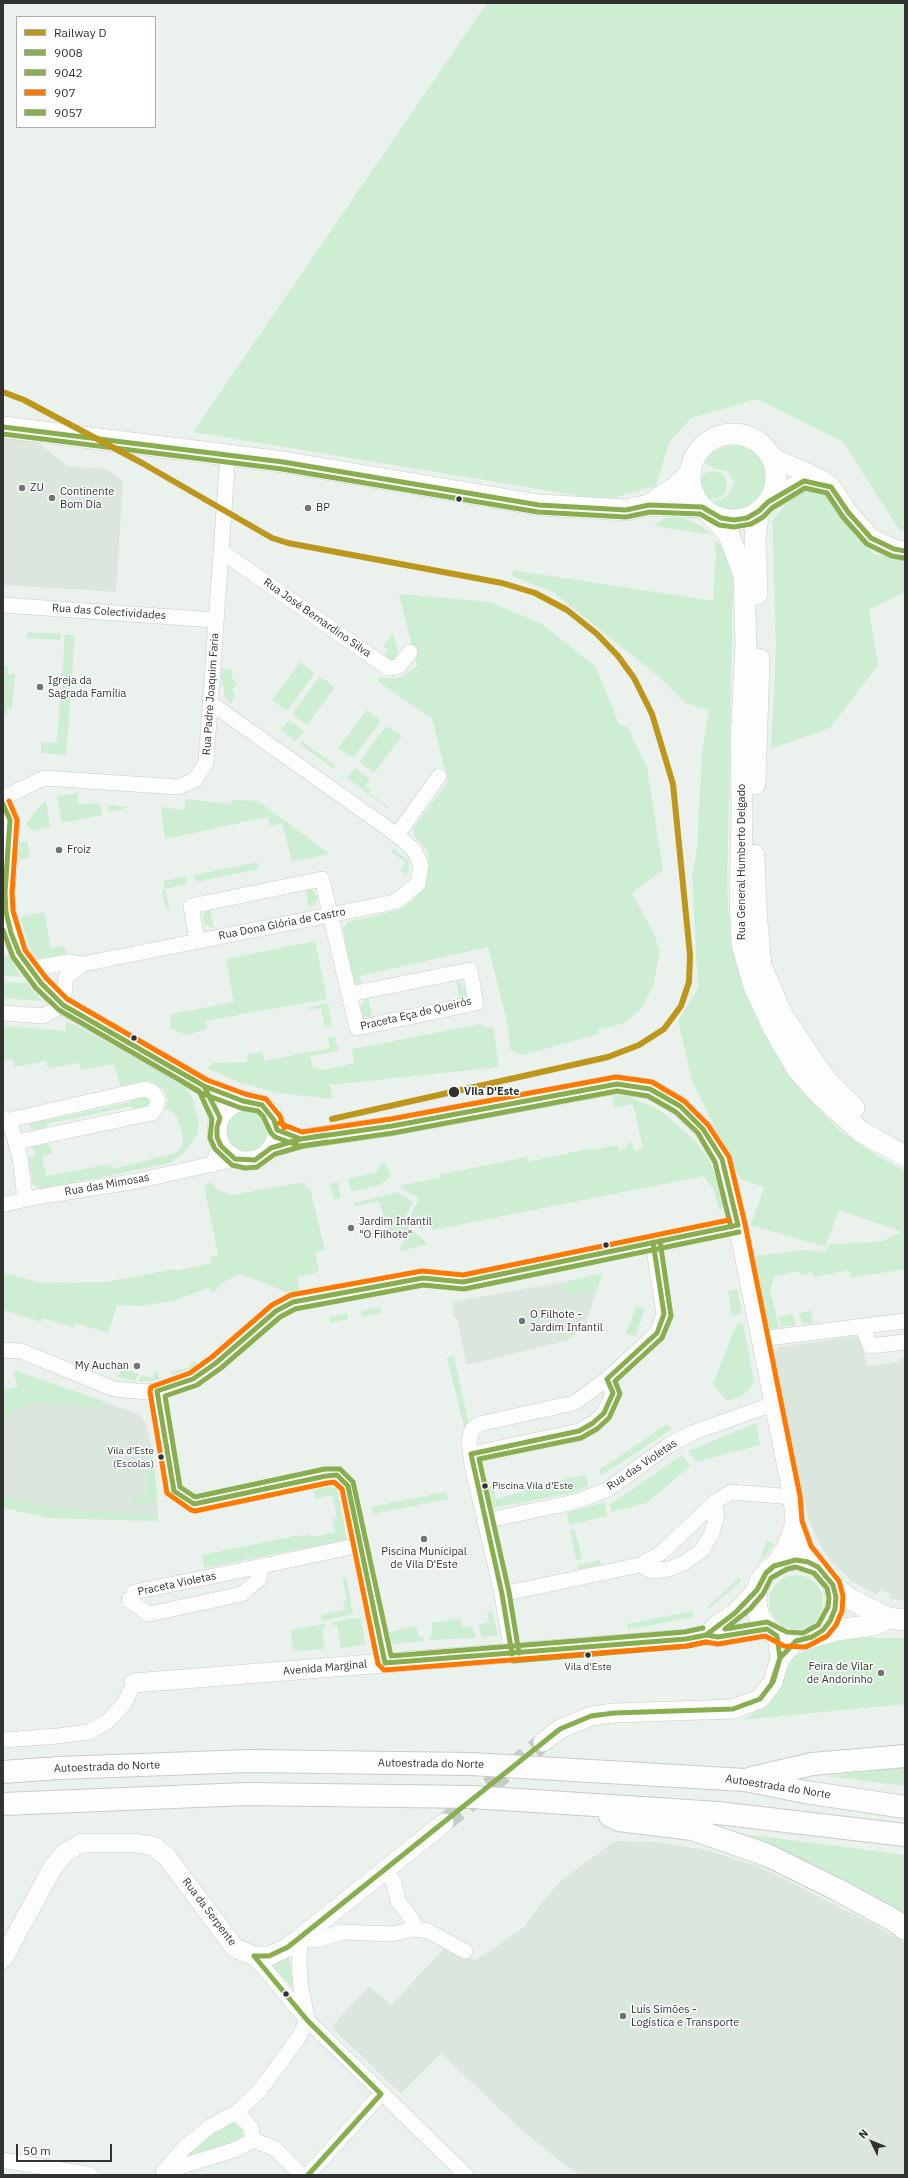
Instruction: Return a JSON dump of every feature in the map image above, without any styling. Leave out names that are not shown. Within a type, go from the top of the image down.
[{"type":"highway","points":[[745,1780],[812,1764],[905,1756]]},
{"type":"highway","name":"Autoestrada do Norte","points":[[3,1772],[58,1768],[249,1761],[471,1764],[745,1780],[805,1792],[905,1807]]},
{"type":"highway","points":[[3,1804],[246,1794],[464,1796],[580,1802],[749,1816],[905,1835]]},
{"type":"highway","points":[[580,1802],[618,1820],[692,1829],[767,1855],[838,1890],[895,1921],[905,1929]]},
{"type":"main road","points":[[3,427],[228,454],[366,475],[539,505],[626,510],[649,505],[706,510]]},
{"type":"main road","points":[[739,434],[752,438],[763,446],[771,457],[775,468],[776,480],[774,491],[764,506],[747,518],[734,520],[721,518],[706,510],[695,497],[691,485],[690,473],[694,459],[702,448],[712,439],[725,435],[739,434]]},
{"type":"main road","points":[[649,505],[677,486],[690,473]]},
{"type":"main road","name":"Rua General Humberto Delgado","points":[[764,506],[755,537],[759,655],[753,812],[756,911],[761,966],[784,1016],[828,1082],[863,1117],[898,1138],[905,1140]]},
{"type":"main road","name":"Rua General Humberto Delgado","points":[[706,510],[728,533],[744,575],[746,644],[741,742],[742,817],[740,898],[742,944],[754,986],[774,1029],[797,1069],[816,1091],[860,1131],[905,1156]]},
{"type":"main road","points":[[796,1560],[808,1562],[818,1567],[833,1585],[850,1599],[896,1619],[874,1625],[788,1636],[758,1616],[756,1603],[757,1590],[760,1580],[774,1566],[796,1560]]},
{"type":"main road","points":[[788,1636],[822,1630],[830,1621],[835,1609],[836,1597],[833,1585]]},
{"type":"street","name":"Rua Padre Joaquim Faria","points":[[3,798],[44,778],[178,787],[195,780],[206,763],[212,704],[215,620],[228,454]]},
{"type":"street","points":[[771,457],[821,479],[832,487],[848,512],[871,538],[894,549],[905,551]]},
{"type":"street","points":[[764,506],[804,481],[832,487]]},
{"type":"street","name":"Rua José Bernardino Silva","points":[[221,551],[388,668],[398,667],[410,652]]},
{"type":"street","name":"Rua das Colectividades","points":[[3,604],[215,620]]},
{"type":"street","name":"Rua Dona Glória de Castro","points":[[35,976],[69,962],[83,964],[396,902],[418,884],[421,865],[414,850],[397,835],[212,704]]},
{"type":"street","points":[[397,835],[439,776]]},
{"type":"street","points":[[3,804],[10,820],[10,838],[5,893],[6,912],[11,933],[18,951],[35,976],[63,1005],[204,1086],[243,1101],[262,1105],[269,1112],[277,1130],[275,1140],[271,1148],[264,1155],[255,1160],[245,1161],[235,1158],[227,1153],[221,1146],[217,1137],[217,1127],[220,1118],[234,1104],[243,1101]]},
{"type":"street","name":"Praceta Eça de Queirós","points":[[197,941],[191,906],[322,879],[357,1028],[476,1003],[470,970],[350,994]]},
{"type":"street","name":"Rua Dona Glória de Castro","points":[[35,976],[66,978],[83,964]]},
{"type":"street","points":[[63,1005],[66,978]]},
{"type":"street","points":[[3,1013],[43,1016],[63,1005]]},
{"type":"street","points":[[271,1148],[300,1139],[392,1126],[617,1084],[650,1089],[680,1106],[704,1129],[722,1159],[738,1225],[796,1523],[805,1550],[818,1567]]},
{"type":"street","points":[[204,1086],[220,1118]]},
{"type":"street","points":[[16,1142],[152,1113],[156,1108],[158,1100],[153,1092],[145,1089],[4,1119],[12,1129],[16,1142],[20,1158],[25,1199]]},
{"type":"street","points":[[277,1130],[300,1139]]},
{"type":"street","points":[[212,1165],[221,1146]]},
{"type":"street","name":"Rua das Mimosas","points":[[3,1205],[25,1199],[137,1181],[212,1165],[235,1158]]},
{"type":"street","points":[[3,1350],[21,1351],[114,1390],[148,1392],[157,1391],[193,1379],[216,1363],[276,1311],[293,1302],[423,1278],[463,1282],[738,1225]]},
{"type":"street","points":[[512,1654],[502,1594],[484,1521],[471,1454],[470,1436],[472,1430],[479,1424],[574,1403],[607,1379],[657,1333],[664,1314],[653,1242]]},
{"type":"street","points":[[760,1339],[905,1322]]},
{"type":"street","points":[[863,1328],[870,1346],[905,1342]]},
{"type":"street","points":[[471,1454],[578,1431],[593,1423],[604,1413],[613,1393],[607,1379]]},
{"type":"street","points":[[157,1391],[174,1491],[194,1504],[326,1476],[337,1475],[348,1486],[385,1663]]},
{"type":"street","name":"Rua das Violetas","points":[[484,1521],[574,1502],[607,1490],[669,1445],[692,1432],[773,1404]]},
{"type":"street","points":[[502,1594],[640,1565],[661,1553],[714,1503],[731,1492],[792,1497]]},
{"type":"street","points":[[640,1565],[651,1571],[669,1569],[684,1563],[702,1550],[712,1533],[717,1514],[714,1503]]},
{"type":"street","points":[[774,1566],[786,1548],[796,1523]]},
{"type":"street","name":"Praceta Violetas","points":[[262,1566],[259,1579],[242,1594],[149,1614],[129,1600],[134,1592],[360,1545]]},
{"type":"street","name":"Avenida Marginal","points":[[706,1635],[735,1614],[757,1590]]},
{"type":"street","name":"Avenida Marginal","points":[[134,1683],[512,1654],[686,1639],[706,1635],[718,1637],[788,1636]]},
{"type":"street","points":[[543,1742],[560,1729],[591,1716],[614,1713],[733,1709],[760,1699],[774,1682],[780,1658],[788,1636]]},
{"type":"street","points":[[3,1740],[88,1732],[107,1722],[124,1704],[134,1683]]},
{"type":"street","name":"Rua da Serpente","points":[[3,1959],[53,1867],[66,1852],[82,1844],[136,1843],[153,1846],[167,1857],[235,1948],[254,1956],[269,1956],[288,1947],[300,1938],[444,1823]]},
{"type":"street","points":[[385,1871],[394,1883],[398,1901],[413,1921],[415,1929]]},
{"type":"street","points":[[159,2174],[183,2149],[209,2127],[237,2112],[261,2089],[298,2037],[307,2020],[301,1987],[299,1962],[300,1938],[317,1940],[342,1932],[392,1934],[415,1929],[428,1931],[465,1951]]},
{"type":"street","points":[[254,1956],[307,2020],[381,2094],[466,2175]]},
{"type":"street","points":[[308,2175],[381,2094]]},
{"type":"street","points":[[237,2112],[251,2128],[253,2140]]},
{"type":"street","points":[[159,2174],[237,2149],[253,2140]]},
{"type":"street","points":[[253,2140],[274,2148],[302,2175]]},
{"type":"street","points":[[3,2160],[91,2175]]},
{"type":"shaded area","points":[[3,436],[34,439],[67,466],[107,469],[123,482],[116,592],[3,585]]},
{"type":"shaded area","name":"O Filhote - Jardim Infantil","points":[[563,1282],[567,1296],[597,1290],[585,1325],[569,1340],[467,1365],[457,1318],[454,1317],[452,1302]]},
{"type":"shaded area","points":[[856,1336],[861,1339],[867,1366],[899,1362],[900,1358],[905,1358],[905,1601],[890,1599],[889,1593],[881,1590],[876,1594],[853,1582],[831,1561],[822,1549],[808,1518],[774,1355],[775,1351],[780,1347]]},
{"type":"shaded area","points":[[13,1370],[138,1414],[146,1424],[155,1467],[158,1521],[50,1518],[3,1508],[3,1397],[19,1392]]},
{"type":"shaded area","name":"Luís Simões - Logística e Transporte","points":[[615,1841],[655,1842],[706,1850],[753,1865],[754,1864],[871,1923],[905,1943],[905,2175],[581,2175],[568,2167],[525,2133],[441,2053],[401,2094],[331,2027],[369,1986],[391,2005],[448,1944],[474,1960],[490,1951],[524,1927],[547,1896],[563,1879]]},
{"type":"green space","points":[[487,3],[905,3],[905,530],[900,531],[843,442],[757,399],[691,418],[669,443],[656,486],[605,500],[193,432]]},
{"type":"green space","points":[[729,446],[744,446],[758,455],[766,468],[767,486],[756,502],[740,511],[722,511],[709,505],[716,500],[723,499],[730,493],[734,481],[727,471],[714,469],[702,461],[712,451]]},
{"type":"green space","points":[[713,471],[723,475],[727,485],[723,495],[713,499],[703,495],[699,485],[703,475]]},
{"type":"green space","points":[[809,489],[827,495],[839,509],[853,534],[874,554],[905,560],[905,592],[869,610],[878,665],[830,728],[771,749],[776,647],[772,521],[786,504],[799,492]]},
{"type":"green space","points":[[682,517],[701,526],[713,535],[653,526],[665,518]]},
{"type":"green space","points":[[714,542],[723,544],[729,557],[733,584],[727,890],[731,943],[743,988],[761,1029],[782,1065],[806,1096],[840,1131],[881,1158],[905,1171],[905,1269],[851,1278],[849,1270],[814,1277],[812,1272],[801,1275],[799,1271],[774,1277],[770,1290],[779,1328],[771,1329],[767,1324],[755,1256],[804,1250],[826,1252],[829,1245],[883,1241],[902,1232],[839,1210],[825,1247],[751,1225],[764,1187],[740,1179],[692,1081],[678,1021],[698,988],[692,875],[697,849],[702,751],[709,710],[685,703],[658,676],[553,592],[512,576],[513,570],[713,601],[716,553]]},
{"type":"green space","points":[[399,594],[490,602],[542,624],[596,667],[619,724],[628,728],[647,767],[663,870],[632,893],[654,934],[660,952],[653,986],[641,1009],[624,1023],[598,1030],[598,1034],[523,1055],[516,1053],[510,1049],[507,1021],[488,947],[360,976],[362,985],[354,983],[351,976],[343,928],[348,922],[399,910],[414,899],[423,888],[428,871],[428,851],[414,836],[413,829],[448,781],[432,719],[378,682],[380,677],[395,679],[403,676],[417,666]]},
{"type":"green space","points":[[27,632],[61,634],[60,640],[27,638]]},
{"type":"green space","points":[[393,632],[399,657],[391,661],[382,658],[388,650],[383,647]]},
{"type":"green space","points":[[65,635],[75,635],[66,755],[41,753],[41,742],[57,743]]},
{"type":"green space","points":[[300,662],[315,673],[287,711],[272,700]]},
{"type":"green space","points":[[3,666],[8,666],[8,674],[15,674],[12,709],[7,709],[7,714],[3,714]]},
{"type":"green space","points":[[222,668],[232,670],[232,678],[237,683],[232,690],[235,692],[231,705],[225,696],[221,677]]},
{"type":"green space","points":[[320,676],[335,687],[307,725],[292,714]]},
{"type":"green space","points":[[367,710],[381,721],[353,758],[338,748]]},
{"type":"green space","points":[[289,720],[304,731],[296,741],[281,730]]},
{"type":"green space","points":[[386,726],[402,736],[374,773],[359,762]]},
{"type":"green space","points":[[302,741],[335,765],[334,769],[300,744]]},
{"type":"green space","points":[[355,768],[370,779],[365,786],[370,790],[369,793],[390,808],[388,809],[347,778]]},
{"type":"green space","points":[[78,793],[77,804],[100,803],[102,815],[62,823],[57,796]]},
{"type":"green space","points":[[186,799],[230,804],[233,800],[258,801],[330,854],[292,862],[282,823],[270,826],[268,817],[165,839],[161,807],[184,810]]},
{"type":"green space","points":[[46,802],[50,827],[33,831],[26,824],[39,807]]},
{"type":"green space","points":[[107,805],[131,807],[109,812]]},
{"type":"green space","points":[[21,841],[27,841],[30,857],[18,860]]},
{"type":"green space","points":[[393,849],[408,860],[409,869],[406,875],[400,870],[406,862],[391,852]]},
{"type":"green space","points":[[257,862],[259,869],[196,882],[194,875]]},
{"type":"green space","points":[[186,876],[188,884],[165,889],[163,881]]},
{"type":"green space","points":[[165,889],[170,909],[166,910],[162,890]]},
{"type":"green space","points":[[306,889],[312,889],[318,898],[315,904],[309,909]]},
{"type":"green space","points":[[210,908],[214,928],[205,925],[202,917]]},
{"type":"green space","points":[[44,912],[51,948],[64,945],[67,954],[41,959],[36,957],[31,951],[20,917]]},
{"type":"green space","points":[[315,941],[327,999],[205,1021],[207,1029],[186,1035],[170,1028],[171,1014],[234,1002],[226,959]]},
{"type":"green space","points":[[3,956],[9,956],[21,977],[3,975]]},
{"type":"green space","points":[[456,979],[467,990],[465,1000],[460,1001]]},
{"type":"green space","points":[[3,982],[27,983],[42,1001],[3,998]]},
{"type":"green space","points":[[368,997],[373,1019],[364,1016],[361,1012],[361,1006]]},
{"type":"green space","points":[[328,1003],[332,1025],[325,1027],[321,1008],[310,1010],[309,1007]]},
{"type":"green space","points":[[66,1022],[77,1026],[178,1082],[186,1089],[193,1100],[199,1124],[197,1135],[182,1155],[170,1163],[43,1189],[40,1189],[33,1184],[28,1158],[35,1156],[36,1153],[31,1147],[46,1142],[53,1153],[42,1156],[46,1176],[111,1164],[112,1169],[175,1153],[182,1147],[183,1138],[177,1117],[172,1111],[165,1109],[168,1101],[164,1090],[156,1084],[149,1081],[120,1086],[114,1064],[81,1070],[79,1063],[48,1068],[46,1061],[14,1067],[13,1059],[3,1060],[3,1026],[65,1031]]},
{"type":"green space","points":[[481,1024],[485,1027],[493,1027],[499,1067],[330,1085],[333,1099],[277,1093],[236,1081],[207,1068],[213,1063],[248,1062],[247,1055],[262,1052],[265,1061],[330,1048],[328,1038],[335,1037],[339,1051],[310,1056],[313,1068],[324,1070],[354,1063],[352,1049]]},
{"type":"green space","points":[[150,1094],[151,1107],[134,1113],[132,1106],[46,1124],[47,1127],[34,1130],[30,1127],[30,1122],[45,1118],[47,1120],[131,1102],[130,1098]]},
{"type":"green space","points":[[612,1095],[628,1096],[661,1111],[694,1140],[707,1156],[715,1174],[724,1208],[719,1210],[714,1190],[704,1176],[432,1230],[429,1223],[425,1224],[422,1231],[409,1219],[419,1199],[400,1187],[402,1185],[440,1178],[439,1175],[527,1157],[528,1162],[591,1148],[592,1150],[618,1145],[619,1151],[626,1148],[627,1144],[632,1142],[635,1151],[643,1148],[633,1104],[615,1108]]},
{"type":"green space","points":[[247,1106],[256,1108],[267,1117],[272,1131],[270,1140],[261,1151],[247,1156],[238,1154],[227,1145],[222,1131],[224,1122],[233,1111]]},
{"type":"green space","points":[[386,1163],[390,1174],[387,1180],[380,1185],[351,1192],[348,1179],[376,1172],[381,1164]]},
{"type":"green space","points":[[211,1182],[218,1190],[232,1195],[305,1182],[307,1189],[310,1188],[325,1250],[315,1252],[319,1272],[298,1277],[299,1291],[289,1293],[241,1274],[225,1281],[213,1293],[208,1288],[172,1301],[140,1306],[117,1305],[108,1333],[76,1323],[74,1328],[43,1318],[41,1322],[3,1310],[3,1275],[8,1274],[42,1283],[106,1282],[175,1269],[176,1271],[211,1263],[210,1257],[218,1255],[204,1186]]},
{"type":"green space","points":[[338,1182],[341,1198],[334,1200],[330,1184]]},
{"type":"green space","points":[[398,1192],[413,1202],[403,1221],[409,1228],[399,1241],[396,1235],[390,1236],[379,1201],[354,1207],[354,1203]]},
{"type":"green space","points":[[412,1230],[428,1244],[401,1251],[400,1247]]},
{"type":"green space","points":[[603,1273],[597,1290],[567,1296],[563,1282]]},
{"type":"green space","points":[[737,1289],[742,1314],[732,1316],[728,1291]]},
{"type":"green space","points":[[636,1306],[645,1309],[635,1337],[626,1333]]},
{"type":"green space","points":[[380,1307],[381,1313],[363,1317],[361,1311]]},
{"type":"green space","points":[[811,1310],[813,1323],[803,1324],[799,1314]]},
{"type":"green space","points":[[347,1313],[348,1319],[330,1323],[329,1317]]},
{"type":"green space","points":[[793,1314],[796,1325],[781,1327],[779,1317]]},
{"type":"green space","points":[[743,1322],[754,1382],[749,1390],[741,1396],[727,1401],[713,1384],[736,1325]]},
{"type":"green space","points":[[454,1356],[469,1426],[465,1431],[447,1358]]},
{"type":"green space","points":[[194,1361],[198,1366],[172,1375],[171,1371],[187,1368]]},
{"type":"green space","points":[[122,1369],[139,1374],[135,1381],[118,1377]]},
{"type":"green space","points":[[156,1369],[160,1379],[139,1381],[141,1375],[153,1378]]},
{"type":"green space","points":[[13,1370],[103,1401],[103,1404],[101,1407],[29,1403],[3,1418],[3,1390],[18,1387]]},
{"type":"green space","points":[[756,1423],[760,1445],[696,1462],[688,1451]]},
{"type":"green space","points":[[667,1424],[672,1429],[601,1476],[599,1470]]},
{"type":"green space","points":[[150,1444],[155,1467],[157,1505],[133,1504],[133,1496],[146,1496]]},
{"type":"green space","points":[[682,1455],[690,1466],[647,1503],[611,1512],[610,1504]]},
{"type":"green space","points":[[587,1475],[588,1486],[572,1493],[493,1508],[489,1487],[493,1486],[496,1499],[522,1492],[523,1489],[534,1488],[534,1485]]},
{"type":"green space","points":[[331,1486],[337,1489],[347,1540],[204,1568],[202,1555],[299,1535],[299,1537],[310,1534],[312,1537],[335,1532],[332,1519],[337,1518],[332,1495],[315,1499],[314,1490]]},
{"type":"green space","points":[[446,1492],[448,1499],[373,1514],[371,1507]]},
{"type":"green space","points":[[3,1497],[53,1508],[158,1515],[158,1521],[50,1518],[3,1508]]},
{"type":"green space","points":[[605,1502],[607,1516],[569,1525],[567,1513]]},
{"type":"green space","points":[[575,1529],[582,1559],[576,1560],[570,1530]]},
{"type":"green space","points":[[767,1541],[774,1544],[758,1565]]},
{"type":"green space","points":[[600,1560],[601,1565],[578,1569],[578,1565]]},
{"type":"green space","points":[[796,1575],[806,1577],[815,1583],[821,1592],[823,1602],[821,1612],[815,1621],[806,1627],[796,1629],[786,1627],[777,1621],[771,1612],[769,1602],[771,1592],[777,1583],[786,1577]]},
{"type":"green space","points":[[346,1577],[353,1614],[322,1621],[321,1615],[345,1610],[343,1601],[347,1600],[342,1578]]},
{"type":"green space","points":[[739,1578],[741,1581],[709,1609],[707,1607]]},
{"type":"green space","points":[[492,1611],[498,1636],[482,1637],[478,1625],[489,1622],[487,1612]]},
{"type":"green space","points":[[692,1611],[693,1617],[628,1630],[627,1624]]},
{"type":"green space","points":[[361,1617],[365,1645],[341,1648],[337,1625],[333,1626],[332,1622]]},
{"type":"green space","points":[[460,1618],[463,1628],[472,1626],[476,1638],[430,1640],[429,1635],[433,1634],[431,1623]]},
{"type":"green space","points":[[325,1624],[326,1628],[322,1629],[325,1649],[293,1651],[291,1630]]},
{"type":"green space","points":[[416,1626],[419,1637],[423,1636],[424,1641],[391,1644],[389,1632]]},
{"type":"green space","points":[[840,1638],[905,1638],[905,1704],[742,1720],[767,1705],[777,1692],[792,1659],[796,1655]]},
{"type":"green space","points":[[905,1767],[905,1786],[827,1776]]},
{"type":"green space","points":[[728,1832],[905,1855],[905,1920]]},
{"type":"green space","points":[[289,1955],[293,1988],[272,1966]]},
{"type":"green space","points":[[233,2122],[243,2130],[243,2137],[237,2143],[180,2158],[197,2143]]},
{"type":"tunnel","points":[[444,1823],[543,1742]]},
{"type":"rail line","name":"D","points":[[3,392],[24,400],[142,463],[272,538],[288,543],[502,583],[535,593],[567,610],[597,634],[618,656],[634,678],[652,714],[673,784],[690,955],[689,982],[681,1006],[664,1029],[639,1045],[608,1057],[332,1119]]},
{"type":"transit line","name":"9008","points":[[3,427],[283,462],[539,505],[626,510],[649,505],[702,507]]},
{"type":"transit line","name":"9057","points":[[3,434],[282,469],[538,512],[626,517],[650,512],[700,514],[719,525],[734,527],[751,524],[763,517],[772,508],[805,488],[827,493],[843,517],[867,544],[892,556],[904,558]]},
{"type":"transit line","name":"9008","points":[[702,507],[721,518],[734,520],[747,518],[759,511],[768,502],[804,481],[831,487],[848,512],[871,538],[894,549],[905,551]]},
{"type":"transit line","name":"907","points":[[9,801],[17,820],[12,893],[13,911],[25,950],[46,978],[67,999],[207,1080],[245,1094],[266,1099],[280,1116],[284,1128]]},
{"type":"transit line","name":"9008","points":[[3,804],[10,820],[5,893],[6,912],[11,933],[19,953],[41,983],[63,1005],[204,1086],[220,1118],[217,1127],[217,1137],[221,1146],[235,1159],[255,1160],[271,1148],[301,1139],[392,1126],[617,1084],[650,1089],[680,1106],[703,1129],[722,1159],[738,1225]]},
{"type":"transit line","name":"9042","points":[[3,930],[13,957],[36,988],[59,1010],[199,1091],[212,1119],[210,1138],[215,1149],[232,1165],[245,1168],[257,1167],[275,1154],[303,1146],[393,1133],[617,1091],[648,1096],[676,1112],[698,1133],[715,1162],[731,1227]]},
{"type":"transit line","name":"9008","points":[[187,1076],[204,1086],[243,1101],[262,1105],[274,1120],[277,1130],[301,1139],[326,1135]]},
{"type":"transit line","name":"907","points":[[279,1123],[302,1132],[391,1119],[616,1077],[652,1082],[684,1101],[708,1125],[729,1157],[745,1224],[800,1496],[802,1521],[811,1546],[839,1581],[843,1596],[842,1611],[836,1625],[827,1636],[806,1647],[784,1646],[765,1636],[718,1644],[706,1642],[687,1646],[384,1670],[378,1664],[342,1489],[334,1482],[195,1511],[191,1510],[167,1493],[150,1392],[151,1387],[190,1373],[212,1357],[272,1305],[291,1295],[422,1271],[463,1275],[729,1220]]},
{"type":"transit line","name":"9042","points":[[183,1082],[201,1093],[241,1108],[258,1111],[263,1116],[271,1133],[275,1137],[300,1146],[327,1142]]},
{"type":"transit line","name":"9008","points":[[254,1956],[269,1956],[288,1947],[560,1729],[591,1716],[614,1713],[733,1709],[760,1699],[773,1682],[780,1658],[777,1636],[767,1629],[718,1637],[706,1635],[686,1639],[385,1663],[348,1486],[337,1475],[326,1476],[194,1504],[174,1491],[157,1391],[193,1379],[216,1363],[276,1311],[293,1302],[423,1278],[463,1282],[738,1225]]},
{"type":"transit line","name":"9042","points":[[703,1628],[685,1632],[391,1656],[353,1482],[340,1469],[325,1469],[195,1497],[180,1487],[165,1396],[197,1385],[221,1368],[280,1317],[295,1309],[423,1285],[464,1289],[739,1232]]},
{"type":"transit line","name":"9042","points":[[519,1653],[509,1592],[479,1459],[581,1438],[597,1429],[609,1418],[620,1394],[615,1381],[662,1338],[671,1316],[660,1241]]},
{"type":"transit line","name":"9008","points":[[512,1654],[502,1594],[471,1454],[579,1431],[593,1423],[604,1413],[613,1393],[607,1379],[657,1333],[664,1314],[653,1242]]},
{"type":"transit line","name":"9008","points":[[697,1637],[706,1635],[735,1613],[757,1590],[766,1573],[774,1566],[796,1560],[808,1562],[818,1567],[833,1585],[836,1597],[835,1609],[830,1621],[823,1630],[812,1637],[796,1641],[780,1658],[771,1685]]},
{"type":"transit line","name":"9042","points":[[796,1567],[814,1573],[827,1588],[829,1598],[828,1607],[818,1625],[803,1633],[787,1632],[767,1622],[725,1629],[750,1609],[763,1594],[771,1578],[787,1569],[796,1567]]},
{"type":"transit line","name":"9042","points":[[513,1661],[687,1646],[706,1642]]},
{"type":"transit line","name":"9008","points":[[254,1956],[307,2020],[381,2094]]},
{"type":"transit line","name":"9008","points":[[308,2175],[381,2094]]},
{"type":"place","name":"ZU","points":[[22,488]]},
{"type":"place","name":"Continente Bom Dia","points":[[52,498]]},
{"type":"place","name":"BP","points":[[308,508]]},
{"type":"place","name":"Igreja da Sagrada Família","points":[[40,687]]},
{"type":"place","name":"Froiz","points":[[59,850]]},
{"type":"place","name":"Vila D'Este","points":[[454,1092]]},
{"type":"place","name":"Jardim Infantil \"O Filhote\"","points":[[351,1228]]},
{"type":"place","name":"O Filhote - Jardim Infantil","points":[[522,1321]]},
{"type":"place","name":"My Auchan","points":[[137,1366]]},
{"type":"place","name":"Vila d'Este (Escolas)","points":[[161,1457]]},
{"type":"place","name":"Piscina Vila d'Este","points":[[485,1486]]},
{"type":"place","name":"Piscina Municipal de Vila D'Este","points":[[424,1539]]},
{"type":"place","name":"Vila d'Este","points":[[588,1655]]},
{"type":"place","name":"Feira de Vilar de Andorinho","points":[[881,1673]]},
{"type":"place","name":"Luís Simões - Logística e Transporte","points":[[623,2016]]}]
